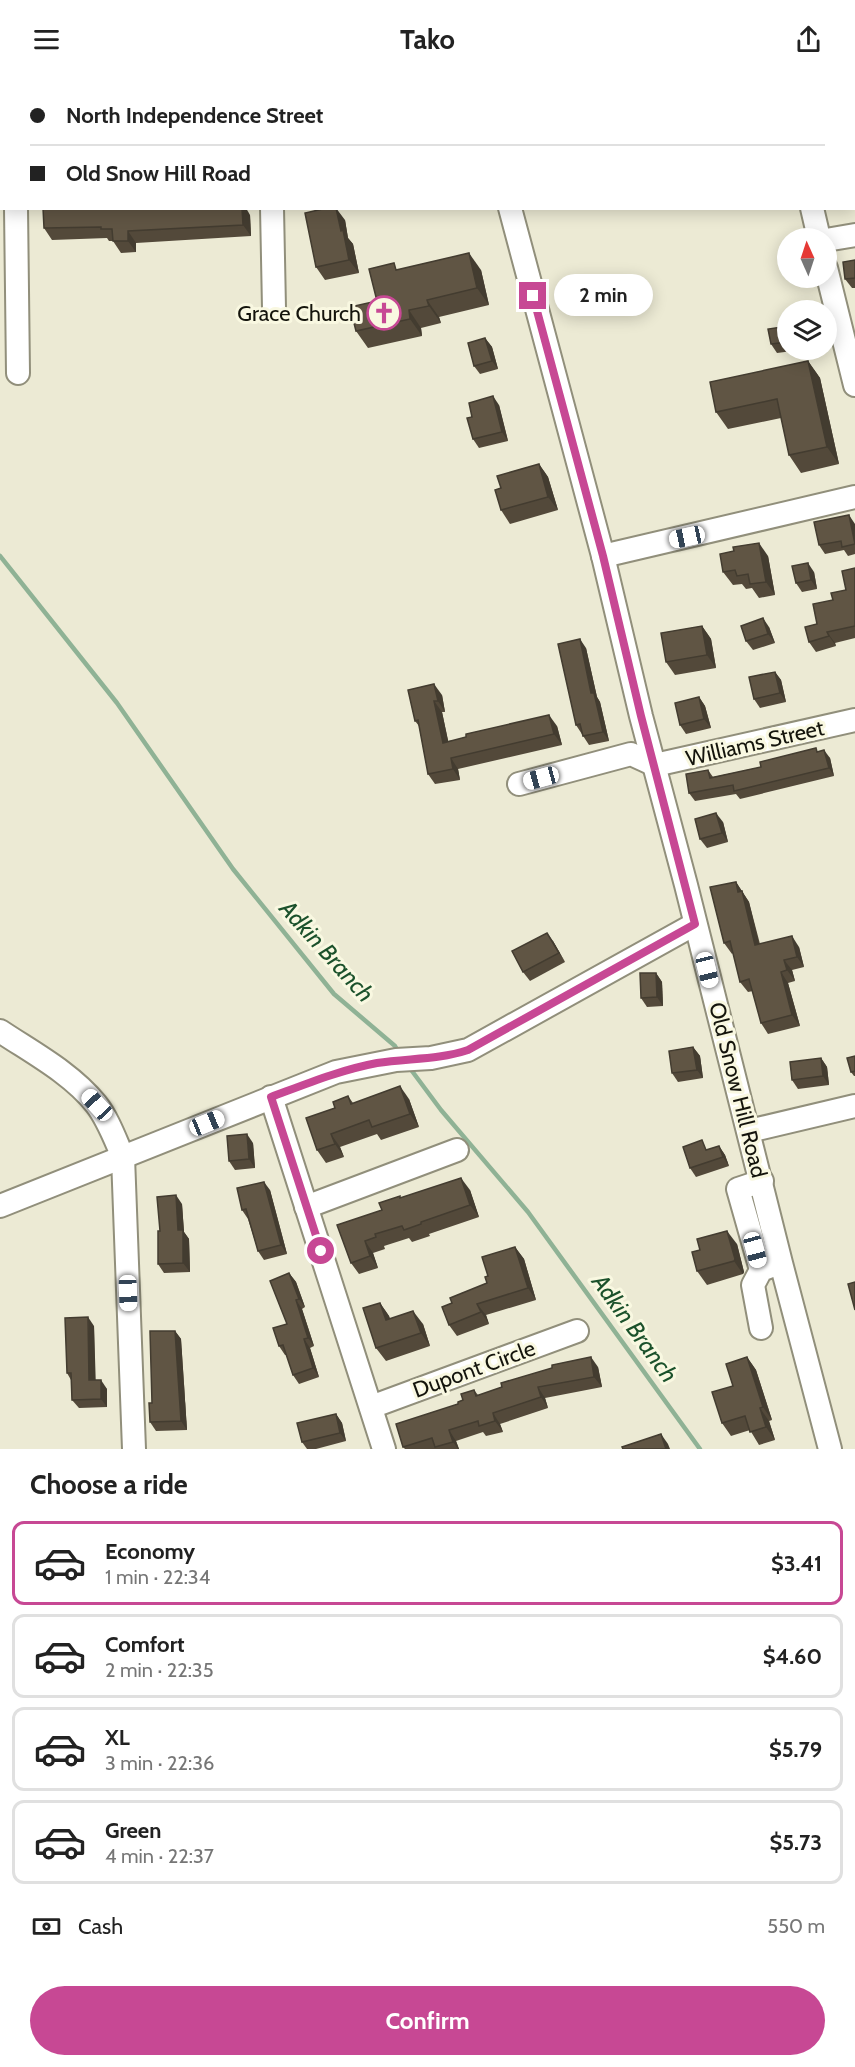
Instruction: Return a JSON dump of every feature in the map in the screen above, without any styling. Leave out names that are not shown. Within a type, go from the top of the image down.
[{"type":"street","points":[[16,210],[18,373]]},
{"type":"street","points":[[272,210],[274,308]]},
{"type":"street","name":"Old Snow Hill Road","points":[[511,210],[603,556],[641,716],[762,1181],[771,1267],[830,1449]]},
{"type":"street","points":[[812,210],[817,228]]},
{"type":"street","points":[[837,238],[855,234]]},
{"type":"street","points":[[831,288],[855,385]]},
{"type":"street","points":[[603,556],[855,497]]},
{"type":"street","name":"Williams Street","points":[[655,765],[855,720]]},
{"type":"street","points":[[519,784],[631,754],[655,765]]},
{"type":"street","points":[[0,1206],[336,1072],[396,1060],[431,1058],[468,1050],[695,924]]},
{"type":"street","points":[[0,1031],[65,1074],[83,1090],[97,1105],[110,1126],[123,1157],[134,1449]]},
{"type":"street","points":[[271,1097],[384,1449]]},
{"type":"street","points":[[749,1131],[855,1106]]},
{"type":"street","points":[[306,1207],[457,1150]]},
{"type":"street","points":[[761,1328],[753,1285],[771,1267]]},
{"type":"street","name":"Dupont Circle","points":[[371,1407],[577,1331]]},
{"type":"building","points":[[43,210],[242,210],[243,225],[128,231],[128,241],[113,241],[112,229],[101,229],[101,227],[44,228]]},
{"type":"building","points":[[336,210],[349,260],[316,267],[305,213]]},
{"type":"building","points":[[469,253],[477,288],[427,300],[429,306],[409,310],[410,319],[356,331],[350,307],[377,301],[369,269],[394,263],[396,270]]},
{"type":"building","points":[[855,260],[855,278],[845,279],[843,262]]},
{"type":"building","points":[[777,328],[777,343],[771,344],[768,329]]},
{"type":"building","points":[[485,338],[492,361],[474,366],[468,343]]},
{"type":"building","points":[[808,361],[827,447],[789,455],[777,399],[716,412],[710,382]]},
{"type":"building","points":[[493,396],[502,432],[473,439],[467,418],[472,417],[469,403]]},
{"type":"building","points":[[539,464],[548,497],[501,510],[495,490],[501,488],[497,476]]},
{"type":"building","points":[[849,515],[855,544],[842,547],[841,541],[819,545],[814,522]]},
{"type":"building","points":[[759,543],[766,582],[750,584],[748,574],[737,576],[735,570],[723,572],[720,554],[734,551],[733,547]]},
{"type":"building","points":[[808,563],[811,580],[796,583],[792,566]]},
{"type":"building","points":[[855,568],[855,626],[827,632],[829,636],[809,642],[805,627],[817,624],[813,604],[833,600],[831,593],[846,590],[842,571]]},
{"type":"building","points":[[763,618],[768,634],[746,641],[741,626]]},
{"type":"building","points":[[702,626],[707,655],[666,662],[661,633]]},
{"type":"building","points":[[580,639],[591,693],[594,693],[603,732],[583,736],[580,724],[576,725],[558,644]]},
{"type":"building","points":[[775,672],[780,693],[754,699],[749,677]]},
{"type":"building","points":[[434,684],[438,701],[434,701],[443,743],[466,737],[466,734],[549,715],[554,734],[451,758],[453,769],[428,774],[418,720],[415,721],[408,690]]},
{"type":"building","points":[[699,697],[704,719],[680,725],[675,703]]},
{"type":"building","points":[[816,748],[817,752],[824,750],[829,768],[734,791],[733,785],[689,793],[686,774],[708,770],[710,778],[761,767],[760,762]]},
{"type":"building","points":[[716,813],[722,833],[700,839],[695,819]]},
{"type":"building","points":[[736,882],[738,892],[742,891],[755,945],[792,936],[797,957],[784,960],[787,970],[781,972],[792,1015],[761,1023],[749,979],[740,982],[730,941],[724,943],[710,887]]},
{"type":"building","points":[[547,933],[559,953],[523,972],[512,951]]},
{"type":"building","points":[[640,973],[656,973],[657,997],[641,998]]},
{"type":"building","points":[[693,1047],[697,1070],[672,1073],[669,1051]]},
{"type":"building","points":[[855,1056],[855,1071],[851,1072],[847,1058]]},
{"type":"building","points":[[821,1058],[823,1076],[792,1080],[790,1062]]},
{"type":"building","points":[[400,1086],[410,1114],[372,1127],[369,1120],[331,1134],[335,1144],[317,1150],[306,1118],[335,1108],[333,1102],[348,1096],[351,1104]]},
{"type":"building","points":[[247,1134],[249,1159],[229,1161],[227,1136]]},
{"type":"building","points":[[702,1140],[706,1150],[719,1146],[723,1157],[690,1168],[683,1147]]},
{"type":"building","points":[[461,1178],[470,1205],[404,1230],[402,1226],[375,1234],[376,1237],[365,1241],[370,1256],[351,1263],[337,1225],[382,1210],[379,1203]]},
{"type":"building","points":[[264,1182],[281,1245],[258,1251],[246,1209],[242,1210],[237,1188]]},
{"type":"building","points":[[176,1195],[178,1230],[183,1230],[183,1263],[158,1264],[158,1231],[160,1231],[157,1197]]},
{"type":"building","points":[[727,1231],[734,1261],[697,1271],[692,1252],[700,1250],[697,1239]]},
{"type":"building","points":[[515,1247],[528,1288],[477,1304],[481,1312],[449,1325],[442,1307],[452,1303],[450,1298],[487,1283],[485,1277],[488,1276],[482,1257]]},
{"type":"building","points":[[289,1273],[299,1299],[296,1300],[308,1338],[304,1339],[313,1368],[293,1375],[283,1345],[279,1346],[273,1328],[287,1324],[270,1281]]},
{"type":"building","points":[[855,1282],[855,1310],[848,1284]]},
{"type":"building","points":[[380,1303],[386,1320],[413,1311],[421,1333],[376,1348],[363,1308]]},
{"type":"building","points":[[88,1317],[89,1380],[101,1380],[101,1399],[72,1400],[71,1373],[67,1373],[65,1318]]},
{"type":"building","points":[[150,1331],[175,1331],[181,1421],[150,1422],[149,1403],[152,1403]]},
{"type":"building","points":[[591,1357],[594,1377],[538,1387],[541,1397],[493,1413],[495,1421],[479,1426],[478,1421],[449,1430],[453,1442],[435,1447],[432,1438],[403,1447],[396,1424],[458,1404],[463,1400],[461,1394],[474,1390],[476,1396],[502,1387],[501,1383],[552,1368],[552,1365]]},
{"type":"building","points":[[747,1357],[763,1407],[760,1408],[766,1427],[750,1432],[745,1416],[722,1423],[712,1392],[733,1386],[726,1364]]},
{"type":"building","points":[[336,1414],[340,1433],[302,1442],[297,1423]]},
{"type":"building","points":[[661,1434],[666,1449],[623,1449],[622,1447]]},
{"type":"waterway","name":"Adkin Branch","points":[[0,556],[117,703],[233,869],[334,994],[395,1046],[399,1053]]},
{"type":"waterway","name":"Adkin Branch","points":[[409,1067],[441,1110],[528,1212],[700,1449]]},
{"type":"place","name":"Grace Church","points":[[384,313]]},
{"type":"route","points":[[321,1251],[271,1097],[336,1072],[396,1060],[431,1058],[468,1050],[695,924],[641,716],[603,556],[533,296]]}]
